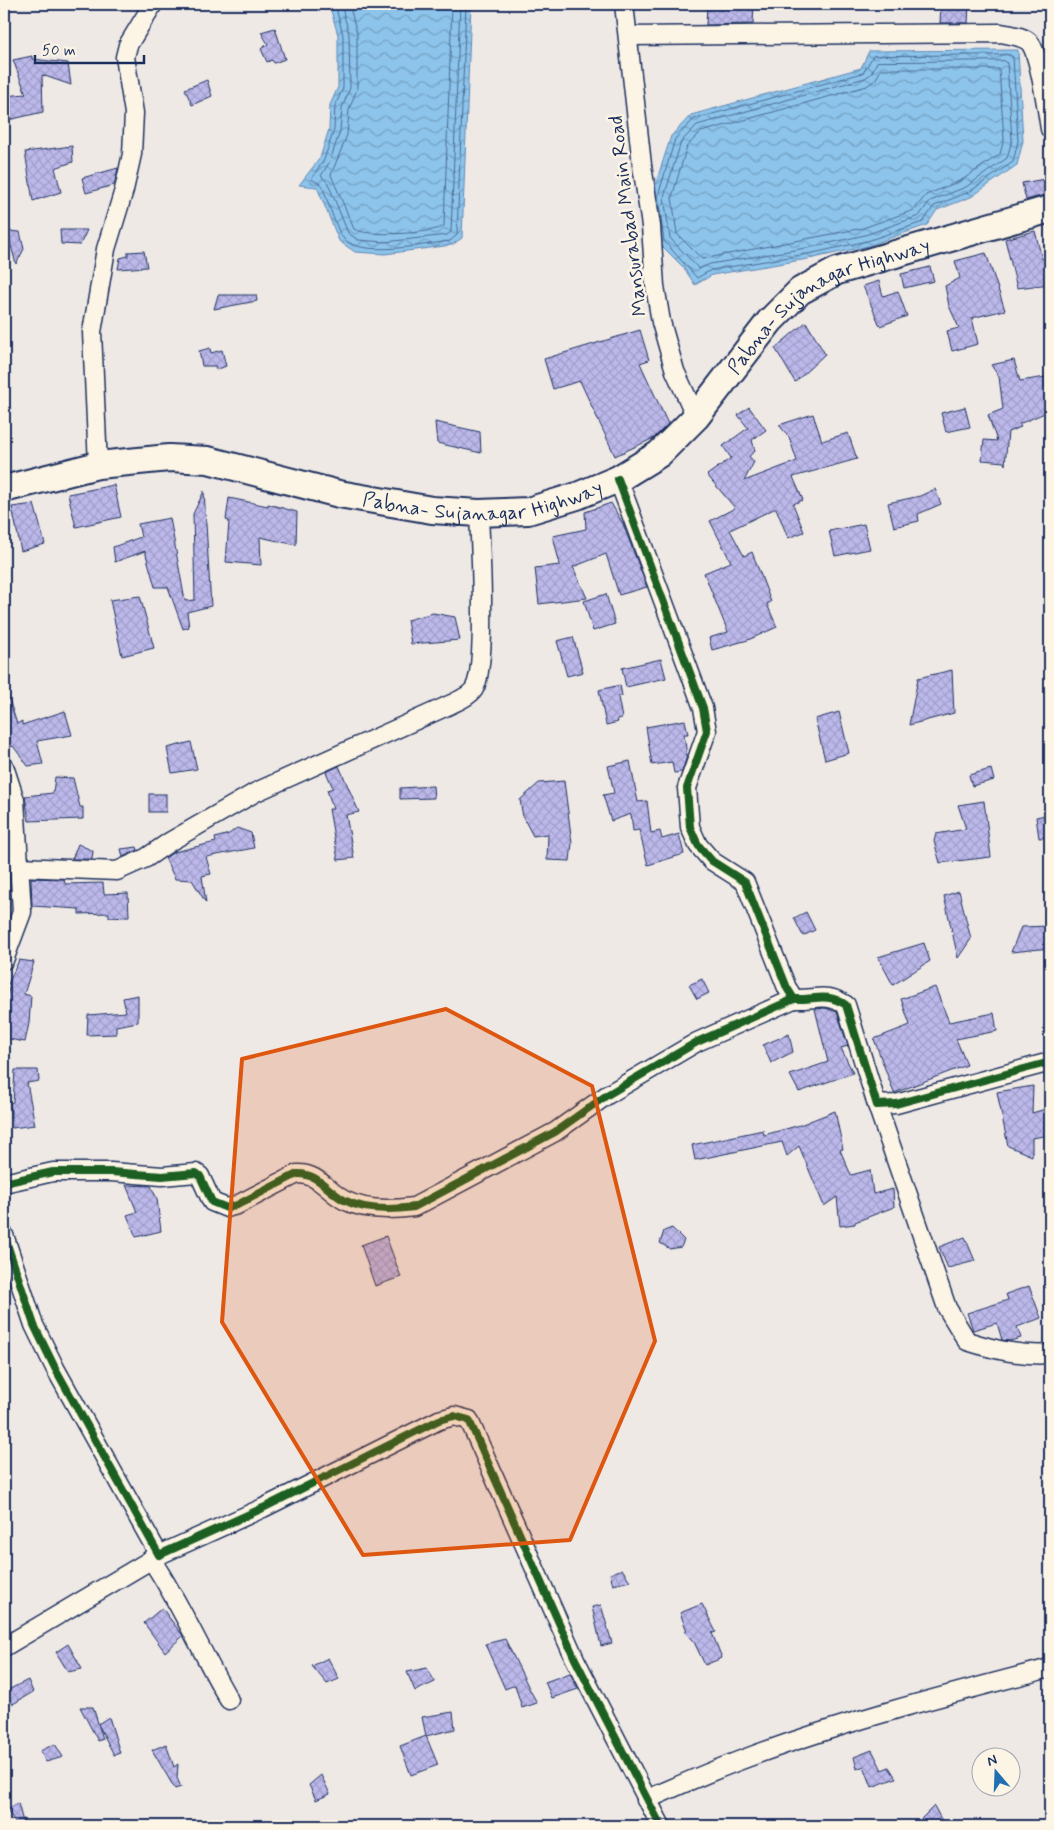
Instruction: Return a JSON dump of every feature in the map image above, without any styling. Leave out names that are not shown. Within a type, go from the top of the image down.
[{"type":"main road","name":"Pabna- Sujanagar Highway","points":[[4,489],[98,465],[169,458],[208,460],[339,494],[432,510],[479,513],[528,511],[577,496],[618,479],[659,454],[696,417],[770,321],[800,291],[837,271],[1050,209]]},
{"type":"street","points":[[98,465],[92,332],[106,249],[124,190],[132,154],[134,113],[125,57],[128,45],[153,4]]},
{"type":"street","name":"Mansurabad Main Road","points":[[624,4],[642,166],[651,226],[655,286],[661,322],[674,371],[696,417]]},
{"type":"street","points":[[628,36],[1008,34],[1021,37],[1030,42],[1036,56],[1050,129]]},
{"type":"street","points":[[618,479],[703,708],[707,731],[687,788],[690,827],[698,845],[712,861],[745,882],[787,988],[794,999]]},
{"type":"street","points":[[20,867],[117,871],[131,867],[170,840],[256,792],[445,708],[473,691],[478,680],[482,651],[479,513]]},
{"type":"street","points":[[4,766],[15,800],[22,912],[4,960]]},
{"type":"street","points":[[4,1183],[53,1172],[111,1172],[162,1176],[196,1173],[200,1176],[212,1202],[227,1208],[237,1206],[297,1174],[306,1174],[313,1176],[344,1200],[363,1207],[392,1210],[414,1208],[555,1132],[606,1095],[697,1042],[794,999],[828,997],[834,998],[846,1005],[877,1105],[947,1308],[963,1336],[967,1341],[999,1351],[1032,1355],[1050,1354]]},
{"type":"street","points":[[877,1105],[896,1104],[1050,1062]]},
{"type":"street","points":[[4,1235],[34,1325],[155,1558],[199,1648],[229,1700]]},
{"type":"street","points":[[4,1647],[155,1558],[263,1508],[439,1420],[454,1416],[469,1420],[575,1659],[661,1826]]},
{"type":"street","points":[[646,1800],[740,1760],[783,1745],[918,1702],[1050,1668]]},
{"type":"highlighted area","points":[[446,1009],[592,1086],[655,1341],[570,1540],[363,1555],[222,1322],[242,1059]]},
{"type":"water","points":[[329,4],[471,4],[462,238],[452,245],[385,254],[355,252],[339,241],[317,187],[299,185],[320,158],[329,129],[330,105],[338,87],[338,35]]},
{"type":"water","points":[[1018,50],[1023,141],[1017,165],[971,197],[937,210],[927,225],[868,246],[814,258],[712,275],[695,285],[684,268],[660,244],[652,195],[671,136],[691,115],[861,68],[869,51]]},
{"type":"building","points":[[707,4],[754,4],[753,24],[706,25]]},
{"type":"building","points":[[941,4],[969,4],[968,23],[940,23]]},
{"type":"building","points":[[275,28],[285,59],[274,63],[272,60],[267,62],[261,49],[268,44],[261,32]]},
{"type":"building","points":[[32,56],[32,59],[68,63],[71,85],[42,75],[43,112],[4,121],[4,96],[26,94],[13,60]]},
{"type":"building","points":[[207,80],[212,96],[192,105],[185,89]]},
{"type":"building","points":[[72,146],[73,162],[55,168],[61,192],[33,201],[25,152]]},
{"type":"building","points":[[118,168],[114,185],[86,193],[82,178]]},
{"type":"building","points":[[1045,179],[1048,194],[1026,200],[1022,183]]},
{"type":"building","points":[[60,230],[87,230],[80,245],[61,244]]},
{"type":"building","points":[[7,231],[20,232],[24,249],[16,264]]},
{"type":"building","points":[[1035,231],[1042,259],[1050,258],[1050,284],[1017,288],[1005,239]]},
{"type":"building","points":[[144,251],[147,267],[118,269],[120,258],[128,256],[128,252]]},
{"type":"building","points":[[986,253],[1005,310],[972,318],[978,344],[952,351],[947,331],[959,328],[949,306],[945,286],[960,278],[955,261]]},
{"type":"building","points":[[930,267],[934,281],[904,288],[901,274]]},
{"type":"building","points":[[879,281],[883,296],[898,291],[907,316],[880,326],[863,286]]},
{"type":"building","points":[[218,295],[256,295],[257,301],[214,309]]},
{"type":"building","points":[[806,322],[825,354],[795,382],[775,348]]},
{"type":"building","points":[[640,330],[649,360],[640,363],[668,424],[654,438],[615,456],[580,381],[553,389],[544,359]]},
{"type":"building","points":[[210,348],[211,353],[222,350],[226,366],[216,370],[215,366],[202,366],[199,351]]},
{"type":"building","points":[[1014,360],[1020,381],[1046,377],[1048,393],[1047,412],[1019,424],[1021,427],[1008,432],[1005,465],[1004,462],[982,460],[984,440],[997,441],[988,415],[1003,409],[999,377],[991,365]]},
{"type":"building","points":[[749,407],[766,430],[752,440],[755,451],[749,456],[754,462],[744,481],[797,461],[789,437],[779,425],[813,414],[822,441],[848,433],[857,459],[793,477],[803,500],[793,504],[804,532],[788,538],[776,508],[730,530],[744,556],[752,552],[771,602],[767,604],[777,627],[748,640],[712,650],[709,638],[728,632],[704,573],[731,562],[710,521],[735,508],[707,475],[731,458],[723,446],[748,428],[738,415]]},
{"type":"building","points":[[965,407],[970,427],[946,432],[941,413]]},
{"type":"building","points":[[435,422],[480,432],[481,453],[437,443]]},
{"type":"building","points":[[114,485],[121,517],[76,527],[68,494]]},
{"type":"building","points":[[935,489],[941,504],[918,514],[919,521],[894,527],[888,503],[920,496]]},
{"type":"building","points":[[204,491],[211,606],[187,612],[189,627],[183,629],[168,587],[155,587],[145,551],[115,562],[113,547],[141,537],[138,524],[170,518],[185,601],[195,600],[193,514]]},
{"type":"building","points":[[229,498],[268,506],[268,504],[297,512],[296,545],[260,537],[261,565],[226,562],[229,521],[226,520]]},
{"type":"building","points":[[611,503],[623,524],[647,587],[619,595],[606,554],[573,567],[587,598],[539,604],[535,568],[560,565],[553,536],[586,529],[585,512]]},
{"type":"building","points":[[34,504],[45,544],[21,551],[12,507]]},
{"type":"building","points":[[864,524],[870,549],[835,556],[829,531]]},
{"type":"building","points":[[606,594],[615,624],[593,631],[584,601]]},
{"type":"building","points":[[140,596],[154,648],[122,656],[110,600]]},
{"type":"building","points":[[433,613],[455,617],[460,640],[411,644],[407,620]]},
{"type":"building","points":[[573,637],[583,672],[567,676],[557,641]]},
{"type":"building","points":[[661,659],[666,678],[626,687],[622,668]]},
{"type":"building","points":[[952,670],[954,713],[909,725],[918,678]]},
{"type":"building","points":[[620,685],[622,696],[618,697],[622,718],[617,719],[618,722],[606,725],[599,690]]},
{"type":"building","points":[[4,690],[6,690],[17,724],[22,721],[22,725],[65,711],[72,735],[37,741],[43,764],[28,766],[13,746],[4,749]]},
{"type":"building","points":[[839,712],[849,753],[825,760],[815,719]]},
{"type":"building","points":[[685,720],[688,734],[684,734],[687,756],[682,772],[674,773],[672,762],[652,765],[646,727]]},
{"type":"building","points":[[191,742],[197,769],[172,773],[167,748]]},
{"type":"building","points":[[630,761],[638,802],[647,801],[651,833],[660,831],[662,839],[679,834],[684,854],[648,865],[639,830],[633,831],[631,814],[611,821],[603,795],[614,793],[608,766]]},
{"type":"building","points":[[339,766],[359,812],[346,815],[354,858],[338,860],[329,809],[333,809],[327,790],[333,788],[326,772]]},
{"type":"building","points":[[991,769],[994,780],[972,786],[969,775]]},
{"type":"building","points":[[55,777],[73,778],[80,807],[83,807],[83,819],[29,821],[25,796],[53,793]]},
{"type":"building","points":[[564,781],[572,843],[570,861],[547,860],[548,834],[533,836],[523,817],[520,800],[539,783]]},
{"type":"building","points":[[433,786],[434,798],[400,799],[400,788]]},
{"type":"building","points":[[149,794],[166,794],[166,812],[149,812]]},
{"type":"building","points":[[984,801],[991,857],[940,863],[934,841],[936,834],[966,829],[958,805]]},
{"type":"building","points":[[1050,814],[1050,837],[1039,838],[1036,817]]},
{"type":"building","points":[[237,828],[251,833],[254,848],[206,857],[211,874],[202,876],[206,903],[192,880],[175,879],[165,858],[174,852],[216,842],[215,838],[229,834]]},
{"type":"building","points":[[78,844],[93,851],[92,859],[72,859]]},
{"type":"building","points":[[137,847],[138,850],[123,857],[121,849]]},
{"type":"building","points":[[31,878],[64,879],[65,884],[103,883],[104,894],[128,893],[129,916],[109,917],[109,913],[79,914],[79,909],[32,906]]},
{"type":"building","points":[[959,891],[971,939],[958,958],[944,896]]},
{"type":"building","points":[[806,912],[815,930],[803,936],[794,918]]},
{"type":"building","points":[[1050,926],[1050,948],[1011,952],[1021,927]]},
{"type":"building","points":[[924,943],[930,961],[893,985],[878,957]]},
{"type":"building","points":[[19,960],[34,962],[24,994],[31,996],[29,1023],[25,1042],[4,1038],[4,1008],[10,984],[8,984]]},
{"type":"building","points":[[702,979],[709,993],[697,999],[689,985]]},
{"type":"building","points":[[935,987],[949,1022],[994,1013],[997,1031],[956,1039],[967,1065],[894,1093],[874,1039],[910,1025],[901,999]]},
{"type":"building","points":[[138,995],[138,1022],[116,1026],[116,1034],[87,1035],[88,1015],[126,1012],[123,998]]},
{"type":"building","points":[[825,1008],[837,1012],[848,1046],[841,1048],[853,1073],[799,1092],[790,1075],[828,1062],[815,1009]]},
{"type":"building","points":[[789,1034],[793,1052],[771,1063],[763,1045]]},
{"type":"building","points":[[15,1070],[38,1070],[39,1081],[27,1083],[35,1125],[12,1128],[10,1103],[13,1102]]},
{"type":"building","points":[[1033,1086],[1032,1113],[1049,1108],[1050,1135],[1032,1138],[1032,1156],[1008,1146],[997,1092]]},
{"type":"building","points":[[835,1111],[843,1149],[840,1150],[851,1175],[870,1170],[873,1194],[893,1189],[894,1207],[855,1222],[855,1224],[840,1226],[837,1197],[824,1206],[799,1146],[787,1156],[782,1142],[695,1160],[692,1145],[763,1130],[764,1135],[800,1125]]},
{"type":"building","points":[[126,1185],[151,1186],[157,1199],[161,1231],[136,1237],[127,1215],[137,1212]]},
{"type":"building","points":[[672,1228],[684,1240],[681,1247],[670,1249],[660,1243],[664,1231]]},
{"type":"building","points":[[386,1236],[401,1277],[375,1286],[361,1245]]},
{"type":"building","points":[[965,1237],[975,1261],[948,1268],[939,1247]]},
{"type":"building","points":[[1029,1286],[1041,1318],[1017,1327],[1021,1338],[1010,1341],[1002,1340],[997,1323],[973,1330],[967,1313],[1008,1300],[1006,1294]]},
{"type":"building","points":[[622,1569],[630,1581],[613,1585],[610,1574]]},
{"type":"building","points":[[702,1604],[716,1632],[712,1633],[722,1658],[705,1665],[694,1642],[684,1632],[687,1631],[680,1613]]},
{"type":"building","points":[[601,1605],[612,1643],[601,1646],[592,1607]]},
{"type":"building","points":[[162,1608],[183,1636],[165,1652],[144,1623]]},
{"type":"building","points":[[505,1639],[537,1703],[522,1708],[515,1685],[505,1689],[485,1644]]},
{"type":"building","points":[[68,1644],[82,1669],[68,1672],[56,1652]]},
{"type":"building","points":[[328,1658],[339,1679],[327,1684],[312,1666]]},
{"type":"building","points":[[427,1668],[435,1682],[415,1691],[407,1672]]},
{"type":"building","points":[[570,1673],[578,1689],[552,1698],[545,1682]]},
{"type":"building","points":[[28,1680],[33,1692],[13,1704],[4,1692]]},
{"type":"building","points":[[80,1707],[93,1707],[103,1739],[98,1741]]},
{"type":"building","points":[[453,1712],[455,1729],[426,1736],[422,1717]]},
{"type":"building","points":[[109,1717],[120,1753],[114,1755],[98,1724]]},
{"type":"building","points":[[426,1736],[438,1765],[411,1775],[400,1746]]},
{"type":"building","points":[[55,1744],[63,1757],[46,1762],[40,1751]]},
{"type":"building","points":[[166,1744],[174,1767],[178,1764],[177,1778],[181,1787],[175,1789],[152,1750]]},
{"type":"building","points":[[872,1750],[882,1770],[889,1767],[896,1778],[872,1787],[864,1766],[857,1769],[854,1757]]},
{"type":"building","points":[[321,1775],[330,1794],[316,1800],[309,1785]]},
{"type":"building","points":[[18,1803],[24,1826],[17,1826],[7,1809]]},
{"type":"building","points":[[934,1806],[942,1821],[937,1826],[926,1826],[921,1819]]},
{"type":"cycle path","points":[[618,479],[703,708],[707,731],[687,788],[690,827],[698,845],[712,861],[745,882],[787,988],[794,999],[827,998],[846,1005],[877,1105],[896,1104],[1050,1062]]},
{"type":"cycle path","points":[[4,1183],[53,1172],[111,1172],[162,1176],[196,1173],[200,1176],[212,1202],[227,1208],[237,1205],[297,1174],[304,1174],[317,1179],[338,1196],[352,1204],[388,1209],[414,1207],[555,1132],[607,1095],[697,1042],[794,999]]},
{"type":"cycle path","points":[[4,1235],[34,1325],[55,1368],[159,1555],[263,1508],[439,1420],[454,1416],[469,1420],[575,1659],[661,1826]]}]
